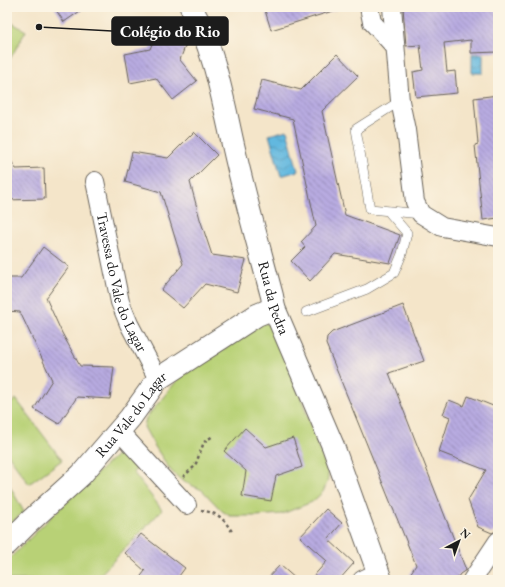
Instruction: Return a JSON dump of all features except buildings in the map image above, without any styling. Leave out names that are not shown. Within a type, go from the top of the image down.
[{"type":"street","name":"Rua da Pedra","points":[[191,7],[202,26],[224,99],[234,150],[274,308],[333,446],[374,577]]},
{"type":"street","points":[[369,7],[372,22],[395,47]]},
{"type":"street","points":[[392,7],[400,101],[406,130],[415,202],[421,214],[442,227],[498,237]]},
{"type":"street","name":"Travessa do Vale do Lagar","points":[[94,181],[120,302],[129,324],[158,379]]},
{"type":"street","name":"Rua Vale do Lagar","points":[[7,544],[81,475],[119,431],[158,379],[257,315],[274,308]]},
{"type":"street","points":[[119,431],[187,505]]},
{"type":"street","points":[[472,580],[498,541]]},
{"type":"lane","points":[[400,101],[356,129],[370,209],[421,214]]},
{"type":"lane","points":[[306,312],[367,289],[394,273],[402,254],[406,233],[388,211]]},
{"type":"path","points":[[171,487],[195,466],[204,442],[213,436]]},
{"type":"path","points":[[187,505],[202,511],[214,512],[227,523],[233,533]]},
{"type":"green space","points":[[7,20],[26,31],[7,64]]},
{"type":"green space","points":[[263,323],[274,325],[277,331],[328,473],[328,480],[323,492],[312,502],[282,514],[230,516],[222,511],[202,490],[182,481],[171,471],[144,427],[146,418],[179,378]]},
{"type":"green space","points":[[16,399],[62,460],[29,484],[7,453],[7,406]]},
{"type":"green space","points":[[125,449],[130,450],[127,454],[138,468],[133,472],[162,510],[95,580],[7,580],[7,561],[54,514],[121,451]]},
{"type":"green space","points":[[7,481],[24,512],[7,526]]},
{"type":"water","points":[[472,54],[483,54],[483,73],[472,73]]},
{"type":"water","points":[[287,130],[298,171],[281,176],[269,135]]},
{"type":"place","name":"Colégio do Rio","points":[[39,27]]}]
